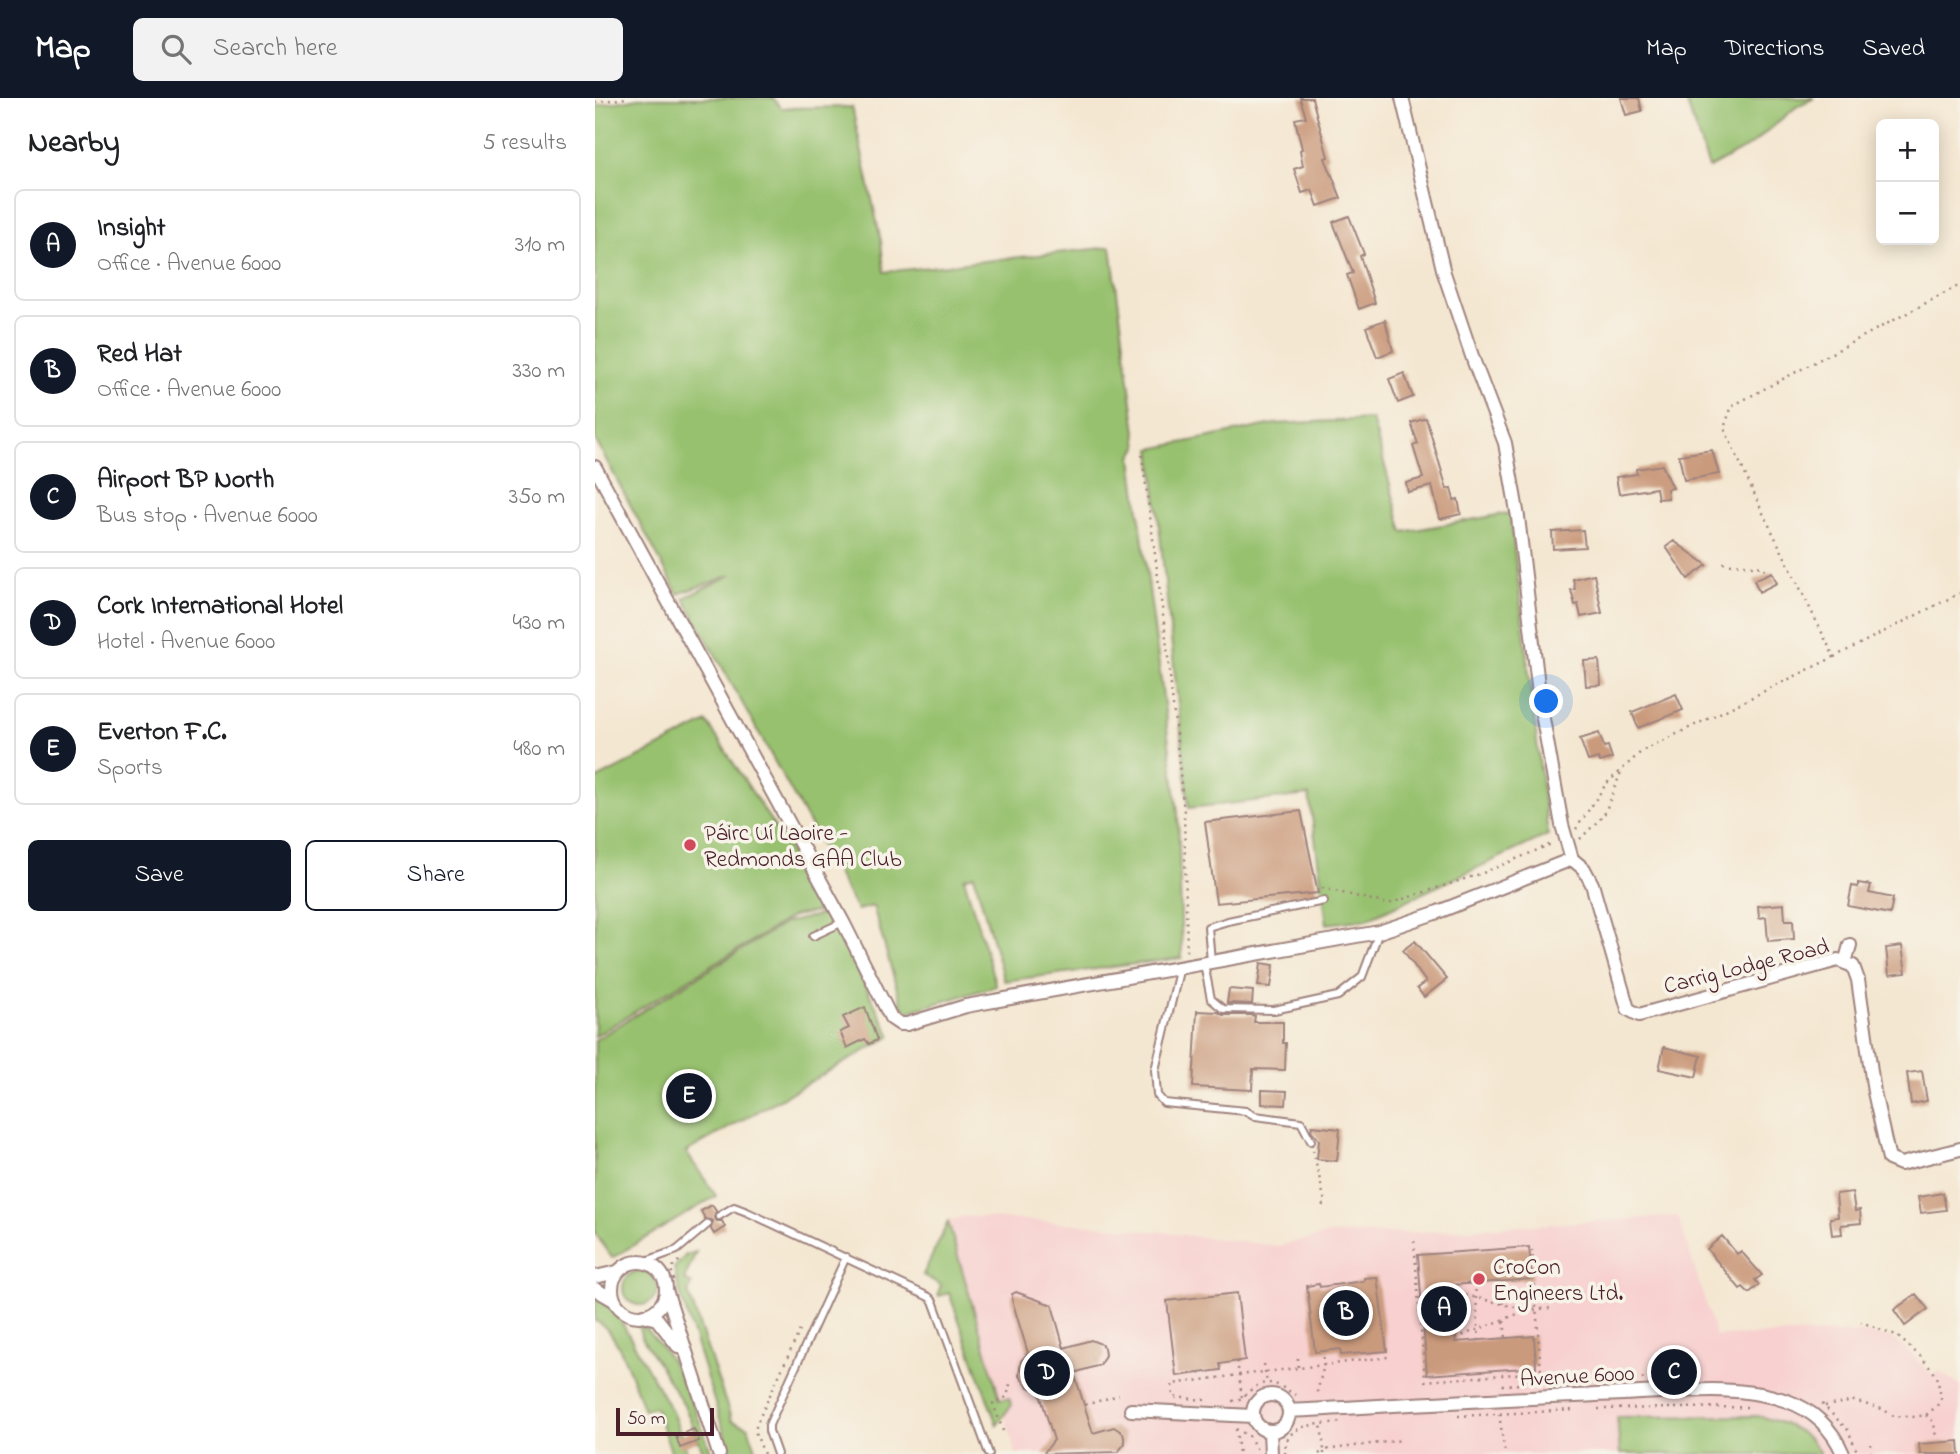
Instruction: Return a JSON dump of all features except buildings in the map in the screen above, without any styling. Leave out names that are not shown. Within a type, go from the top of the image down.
[{"type":"street","points":[[595,467],[843,922],[891,1018],[900,1024],[966,1006],[1379,932],[1438,912],[1570,853],[1553,783],[1540,702],[1518,517],[1505,443],[1473,362],[1444,273],[1422,191],[1402,98]]},
{"type":"street","name":"Carrig Lodge Road","points":[[1570,853],[1584,869],[1592,884],[1627,1009],[1639,1015],[1722,990],[1838,961],[1853,966],[1858,980],[1874,1092],[1889,1159],[1901,1164],[1960,1149]]},
{"type":"street","points":[[1845,963],[1850,945]]},
{"type":"street","points":[[614,1300],[611,1287],[617,1272],[624,1265],[643,1262],[650,1264],[662,1275],[719,1454]]},
{"type":"street","points":[[595,1277],[617,1272]]},
{"type":"street","points":[[595,1289],[614,1300],[627,1313],[657,1319],[688,1361]]},
{"type":"street","points":[[644,1315],[659,1306],[666,1290]]},
{"type":"street","name":"Avenue 6000","points":[[1289,1411],[1696,1391],[1753,1393],[1788,1402],[1815,1416],[1835,1436],[1843,1454]]},
{"type":"street","points":[[1269,1395],[1280,1397],[1289,1411],[1286,1423],[1270,1431],[1259,1426],[1253,1416],[1255,1404],[1269,1395]]},
{"type":"street","points":[[1131,1410],[1253,1416]]},
{"type":"street","points":[[1270,1431],[1271,1454]]},
{"type":"lane","points":[[1324,901],[1229,920],[1208,927],[1211,999],[1223,1009],[1274,1010],[1338,996],[1362,977],[1379,932]]},
{"type":"lane","points":[[813,936],[843,922]]},
{"type":"lane","points":[[1183,967],[1155,1070],[1157,1095],[1164,1103],[1246,1111],[1255,1116],[1301,1122],[1311,1141]]},
{"type":"lane","points":[[719,1216],[734,1207],[846,1257],[922,1293],[933,1301],[989,1454]]},
{"type":"lane","points":[[643,1262],[677,1250],[708,1224]]},
{"type":"lane","points":[[776,1454],[769,1425],[846,1257]]},
{"type":"path","points":[[595,102],[627,98]]},
{"type":"path","points":[[1834,657],[1724,428],[1732,406],[1960,285]]},
{"type":"path","points":[[1142,455],[1166,638],[1184,812],[1183,967]]},
{"type":"path","points":[[1723,563],[1763,567],[1767,574]]},
{"type":"path","points":[[1574,831],[1606,784],[1642,751],[1960,593]]},
{"type":"path","points":[[1570,853],[1604,815],[1622,771]]},
{"type":"path","points":[[1322,888],[1388,904],[1483,873],[1554,843]]},
{"type":"path","points":[[1311,1141],[1325,1202],[1321,1207]]},
{"type":"path","points":[[1414,1241],[1425,1381],[1541,1372],[1532,1250]]},
{"type":"path","points":[[1502,1281],[1503,1305]]},
{"type":"path","points":[[1475,1283],[1479,1340]]},
{"type":"path","points":[[1452,1292],[1528,1310],[1554,1308]]},
{"type":"path","points":[[1456,1338],[1528,1310]]},
{"type":"path","points":[[1504,1320],[1506,1338]]},
{"type":"path","points":[[1825,1406],[1854,1401],[1882,1409],[1900,1418],[1926,1415],[1937,1406],[1941,1398],[1937,1376],[1920,1356],[1896,1335],[1861,1322]]},
{"type":"path","points":[[1316,1396],[1324,1365],[1323,1350]]},
{"type":"path","points":[[1212,1400],[1173,1397],[1172,1384],[1388,1357]]},
{"type":"path","points":[[1298,1358],[1298,1368]]},
{"type":"path","points":[[1237,1361],[1242,1398]]},
{"type":"path","points":[[1264,1364],[1267,1383]]},
{"type":"path","points":[[1003,1432],[993,1403],[1007,1396],[1011,1380]]},
{"type":"path","points":[[1226,1401],[1242,1398],[1252,1389],[1267,1383],[1284,1386],[1296,1396],[1302,1397]]},
{"type":"path","points":[[1085,1405],[1119,1395]]},
{"type":"path","points":[[1588,1409],[1738,1405],[1758,1408]]},
{"type":"path","points":[[1459,1416],[1575,1410]]},
{"type":"path","points":[[1499,1414],[1505,1454]]},
{"type":"path","points":[[1926,1415],[1934,1423],[1936,1438]]},
{"type":"path","points":[[1285,1454],[1286,1441],[1298,1427],[1341,1422]]},
{"type":"path","points":[[1321,1424],[1324,1452]]},
{"type":"path","points":[[1239,1454],[1236,1429],[1249,1436],[1257,1450]]},
{"type":"path","points":[[1319,1454],[1403,1440]]},
{"type":"path","points":[[1871,1444],[1871,1454]]},
{"type":"shaded area","points":[[963,1216],[1109,1226],[1278,1246],[1330,1234],[1407,1233],[1678,1216],[1716,1336],[1861,1332],[1891,1338],[1913,1355],[1932,1376],[1939,1371],[1960,1386],[1960,1454],[1016,1454],[948,1222]]},
{"type":"green space","points":[[638,98],[773,98],[781,108],[852,107],[881,241],[884,272],[1111,247],[1138,447],[1132,457],[1178,813],[1182,958],[1004,981],[974,875],[964,878],[996,986],[904,1013],[873,906],[857,910],[684,598],[731,575],[678,594],[595,439],[595,106]]},
{"type":"green space","points":[[1685,98],[1814,98],[1796,107],[1751,145],[1709,168]]},
{"type":"green space","points":[[1372,419],[1403,532],[1510,513],[1548,835],[1367,919],[1327,924],[1309,795],[1189,808],[1151,449],[1274,424]]},
{"type":"green space","name":"Páirc Uí Laoire - Redmonds GAA Club","points":[[707,722],[828,910],[793,916],[595,1036],[595,780]]},
{"type":"green space","points":[[828,913],[891,1036],[686,1152],[716,1196],[612,1258],[595,1233],[595,1040],[785,923]]},
{"type":"green space","points":[[948,1222],[1000,1399],[1009,1398],[1011,1405],[997,1425],[949,1293],[939,1296],[941,1285],[923,1275]]},
{"type":"green space","points":[[696,1252],[684,1280],[692,1284],[688,1292],[732,1421],[748,1427],[758,1454],[731,1454],[680,1293],[674,1268],[686,1255]]},
{"type":"green space","points":[[640,1271],[652,1276],[657,1288],[652,1300],[640,1305],[628,1300],[623,1288],[628,1276]]},
{"type":"green space","points":[[595,1297],[611,1308],[621,1321],[673,1414],[688,1454],[672,1454],[655,1407],[644,1410],[619,1347],[604,1326],[595,1321]]},
{"type":"green space","points":[[641,1325],[654,1337],[675,1368],[712,1454],[704,1454],[685,1407],[641,1336]]},
{"type":"green space","points":[[1757,1416],[1802,1433],[1820,1454],[1620,1454],[1617,1417]]},
{"type":"place","name":"Páirc Uí Laoire - Redmonds GAA Club","points":[[690,845]]},
{"type":"place","name":"Everton F.C.","points":[[689,1096]]},
{"type":"place","name":"CroCon Engineers Ltd.","points":[[1479,1279]]},
{"type":"place","name":"Insight","points":[[1444,1309]]},
{"type":"place","name":"Red Hat","points":[[1346,1313]]},
{"type":"place","name":"Airport BP North","points":[[1674,1372]]},
{"type":"place","name":"Cork International Hotel","points":[[1047,1373]]}]
